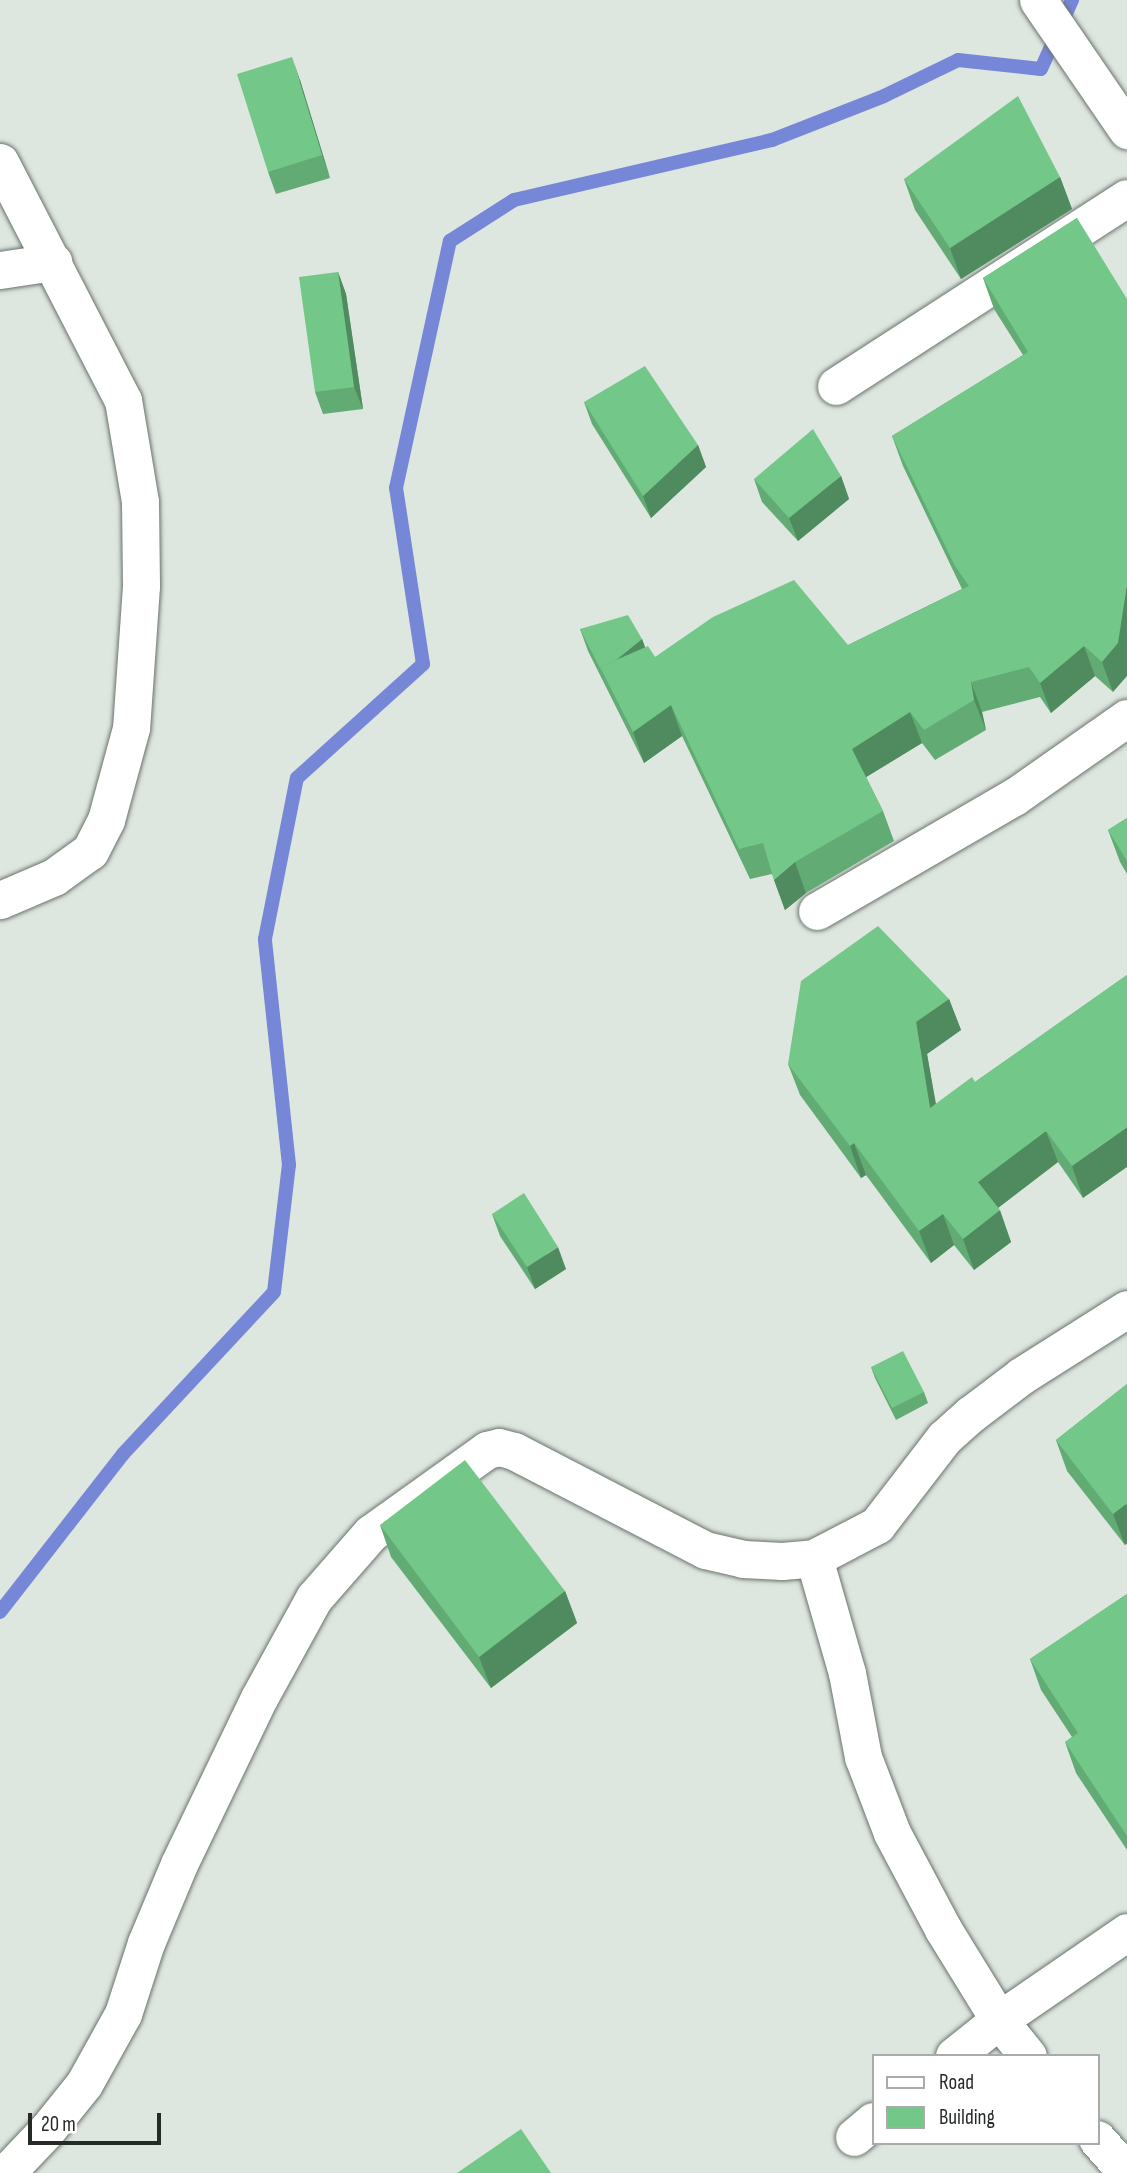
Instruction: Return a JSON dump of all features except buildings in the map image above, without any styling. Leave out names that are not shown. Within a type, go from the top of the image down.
[{"type":"street","points":[[1038,0],[1127,130]]},
{"type":"street","points":[[0,162],[122,400],[140,502],[141,586],[131,728],[106,820],[90,851],[54,877],[0,901]]},
{"type":"street","points":[[836,386],[1127,198]]},
{"type":"street","points":[[0,270],[52,262]]},
{"type":"street","points":[[817,911],[1014,797],[1127,718]]},
{"type":"street","points":[[6,2173],[47,2130],[84,2084],[123,2014],[146,1943],[179,1864],[259,1698],[314,1598],[371,1533],[486,1450],[499,1447],[514,1451],[705,1550],[743,1559],[782,1561],[814,1558],[877,1525],[944,1438],[971,1415],[1021,1376],[1127,1309]]},
{"type":"street","points":[[814,1558],[847,1673],[863,1757],[892,1833],[937,1918],[999,2020],[1026,2054]]},
{"type":"street","points":[[956,2054],[999,2020],[1127,1932]]},
{"type":"street","points":[[1099,2141],[1127,2173]]},
{"type":"waterway","points":[[0,1612],[123,1454],[274,1292],[289,1165],[265,939],[297,778],[423,664],[396,488],[450,241],[514,200],[772,140],[884,96],[958,60],[1041,69],[1072,0]]}]
